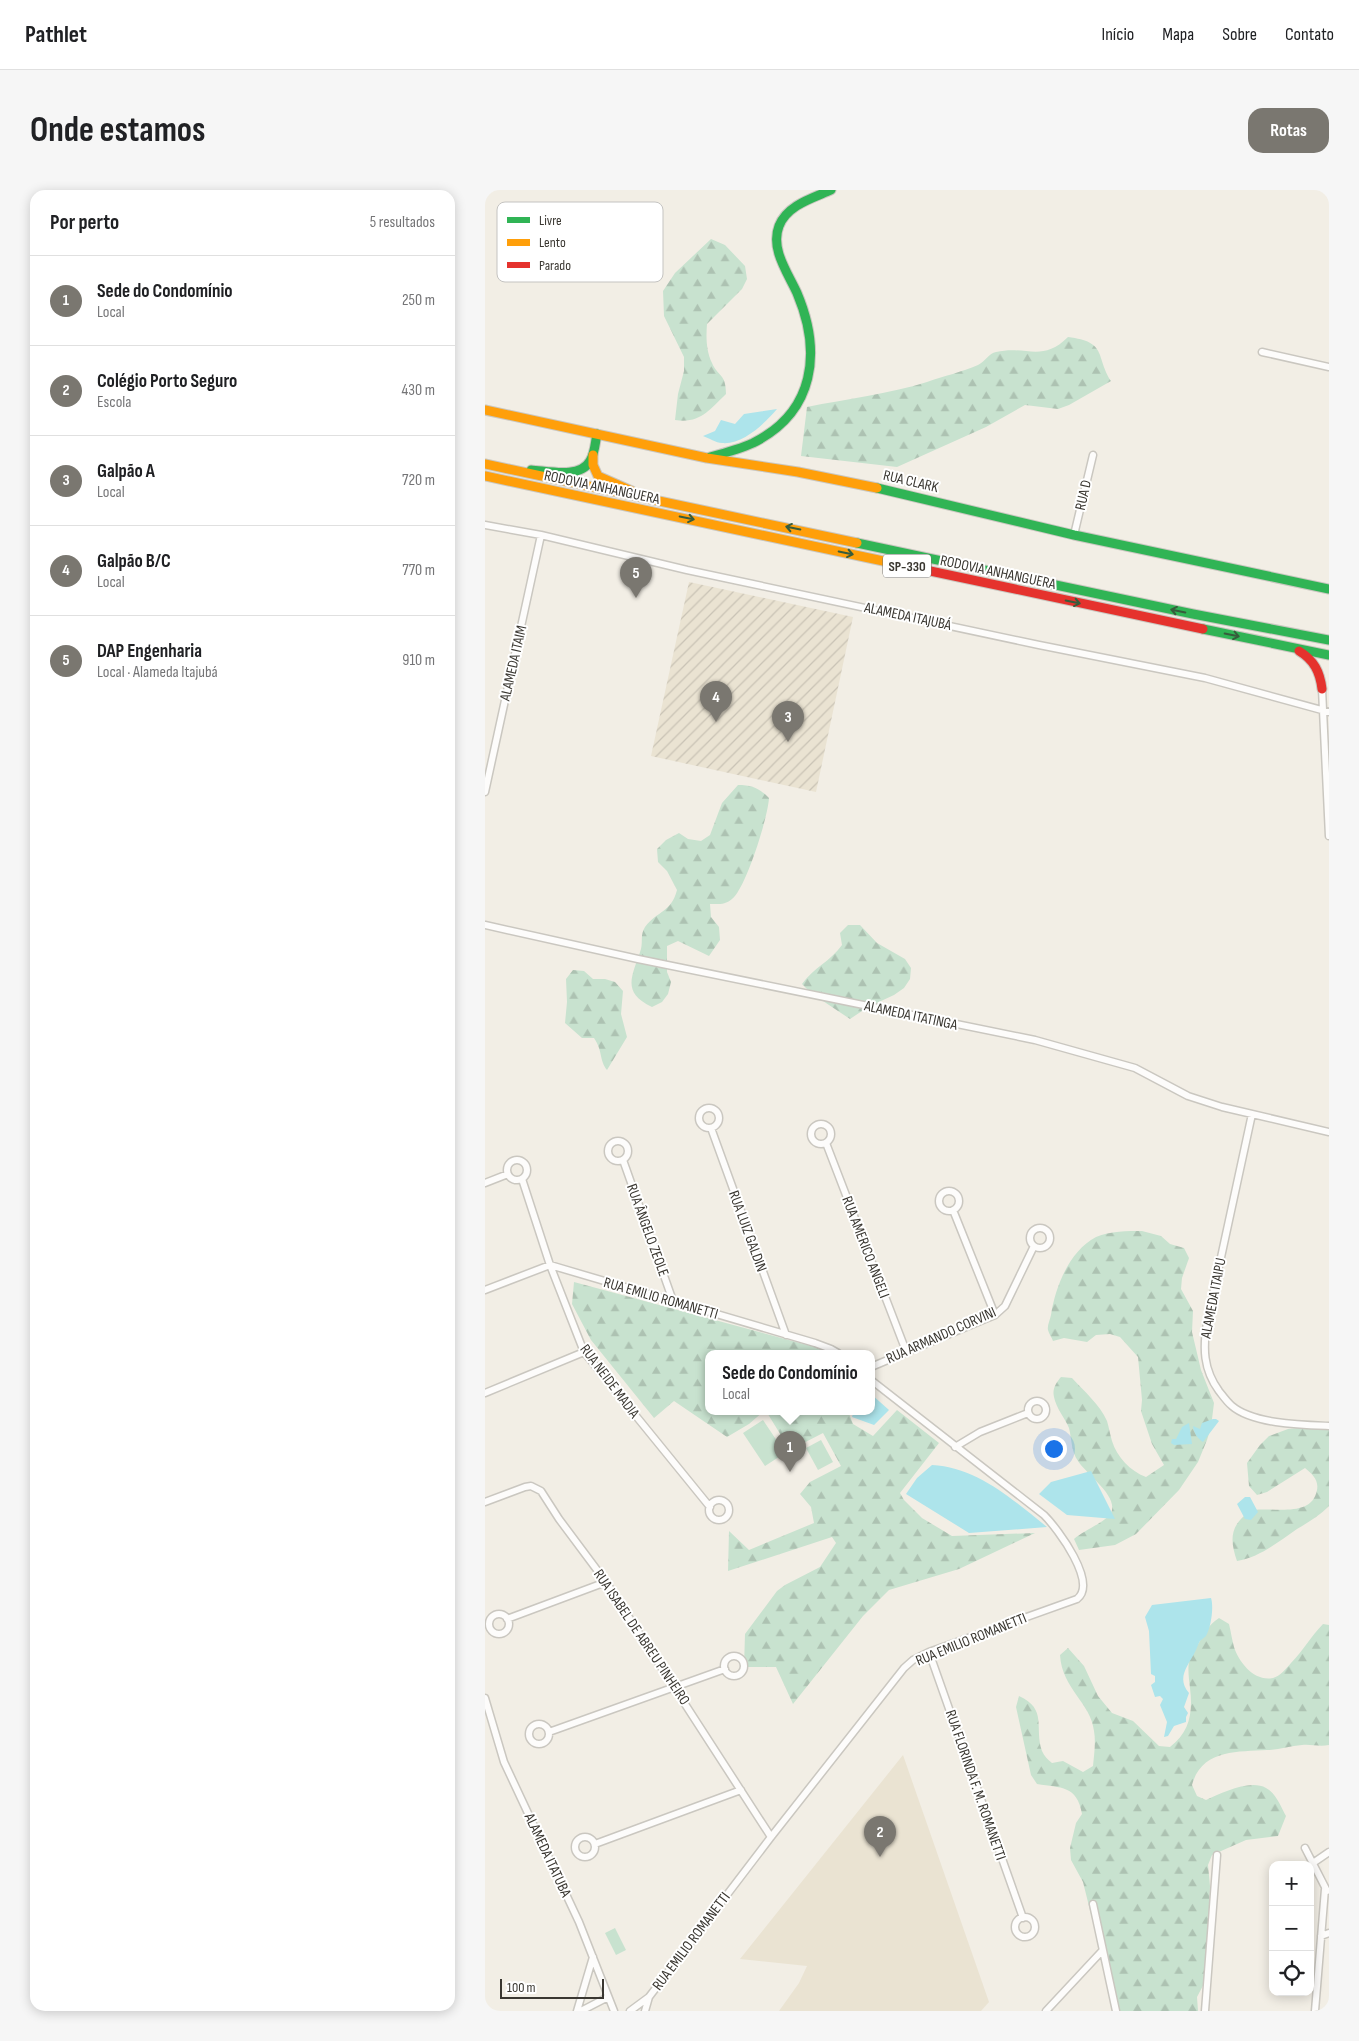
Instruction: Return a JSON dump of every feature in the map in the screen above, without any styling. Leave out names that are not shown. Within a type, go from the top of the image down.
[{"type":"main road","points":[[707,458],[745,446],[773,431],[788,418],[803,392],[811,367],[810,330],[805,314],[781,260],[777,247],[777,234],[783,218],[789,211],[831,190]]},
{"type":"main road","name":"RUA CLARK","points":[[485,410],[707,458],[798,472],[887,490],[1073,535],[1329,589]]},
{"type":"main road","points":[[506,468],[577,472],[587,466],[593,452],[597,434]]},
{"type":"main road","points":[[593,452],[593,465],[598,476],[646,498]]},
{"type":"main road","name":"RODOVIA ANHANGUERA","points":[[485,464],[1165,608],[1329,640]]},
{"type":"main road","name":"RODOVIA ANHANGUERA","points":[[485,476],[1104,609],[1329,655]]},
{"type":"main road","points":[[1293,647],[1306,655],[1317,667],[1322,689]]},
{"type":"main road","points":[[1322,689],[1329,672]]},
{"type":"street","points":[[1262,352],[1329,366]]},
{"type":"street","name":"RUA D","points":[[1073,535],[1093,455]]},
{"type":"street","name":"ALAMEDA ITAJUBÁ","points":[[485,524],[541,535],[687,570],[1039,645],[1205,678],[1326,711]]},
{"type":"street","name":"ALAMEDA ITAIM","points":[[485,792],[541,535]]},
{"type":"street","points":[[1322,689],[1326,711],[1329,836]]},
{"type":"street","name":"ALAMEDA ITATINGA","points":[[485,926],[1035,1040],[1135,1068],[1188,1096],[1222,1107],[1329,1132]]},
{"type":"street","name":"ALAMEDA ITAIPU","points":[[1252,1114],[1207,1322],[1204,1340],[1205,1362],[1211,1380],[1221,1394],[1231,1406],[1243,1413],[1273,1421],[1329,1426]]},
{"type":"street","name":"RUA LUIZ GALDIN","points":[[711,1128],[786,1335]]},
{"type":"street","name":"RUA AMERICO ANGELI","points":[[825,1143],[906,1351]]},
{"type":"street","name":"RUA ÂNGELO ZEOLE","points":[[623,1160],[673,1301]]},
{"type":"street","points":[[521,1161],[527,1168],[526,1175],[522,1179],[515,1180],[508,1174],[507,1168],[511,1162],[521,1161]]},
{"type":"street","points":[[485,1184],[508,1174]]},
{"type":"street","name":"RUA NEIDE MADIA","points":[[522,1179],[549,1265],[584,1352],[710,1507]]},
{"type":"street","points":[[953,1210],[995,1315]]},
{"type":"street","name":"RUA ARMANDO CORVINI","points":[[875,1365],[1001,1311],[1009,1300],[1034,1246]]},
{"type":"street","points":[[485,1290],[549,1265]]},
{"type":"street","name":"RUA EMILIO ROMANETTI","points":[[549,1265],[833,1350]]},
{"type":"street","points":[[485,1394],[584,1352]]},
{"type":"street","name":"RUA EMILIO ROMANETTI","points":[[630,2011],[649,1997],[771,1837],[904,1668],[913,1660],[929,1652],[1077,1599],[1084,1588],[1076,1562],[1062,1535],[1044,1515],[875,1383]]},
{"type":"street","points":[[955,1447],[980,1432],[1029,1412]]},
{"type":"street","name":"RUA ISABEL DE ABREU PINHEIRO","points":[[485,1502],[525,1487],[536,1488],[541,1491],[559,1519],[606,1582],[771,1837]]},
{"type":"street","points":[[507,1619],[606,1582]]},
{"type":"street","name":"RUA FLORINDA F. M. ROMANETTI","points":[[929,1652],[1023,1918]]},
{"type":"street","points":[[549,1732],[725,1669]]},
{"type":"street","name":"ALAMEDA ITATUBA","points":[[485,1698],[497,1744],[504,1762],[575,1914],[614,2011]]},
{"type":"street","points":[[595,1844],[741,1790]]},
{"type":"street","points":[[1305,1848],[1312,1861]]},
{"type":"street","points":[[1314,1862],[1329,1852]]},
{"type":"street","points":[[1205,2011],[1217,1855]]},
{"type":"street","points":[[1314,1865],[1329,1896]]},
{"type":"street","points":[[1315,2011],[1325,1889]]},
{"type":"street","points":[[1093,1904],[1116,2011]]},
{"type":"street","points":[[1321,1936],[1329,1933]]},
{"type":"street","points":[[1046,2011],[1102,1951]]},
{"type":"street","points":[[579,2011],[593,1957]]},
{"type":"street","points":[[579,2011],[608,1997]]},
{"type":"street","name":"RUA EMILIO ROMANETTI","points":[[645,2011],[649,1997]]},
{"type":"shaded area","points":[[689,582],[853,617],[816,792],[651,756]]},
{"type":"shaded area","points":[[903,1755],[989,2002],[981,2011],[779,2011],[799,1983],[807,1966],[740,1959]]},
{"type":"green space","points":[[711,239],[725,245],[745,266],[747,279],[742,289],[707,324],[710,358],[725,382],[726,394],[698,418],[684,421],[675,420],[678,394],[684,371],[684,357],[664,316],[663,291],[675,273]]},
{"type":"green space","points":[[1068,337],[1081,339],[1095,347],[1111,381],[1069,405],[1058,409],[1025,405],[986,427],[897,467],[801,456],[807,407],[913,386],[966,370],[983,362],[996,352],[1007,350],[1042,351],[1059,345]]},
{"type":"green space","points":[[738,785],[755,788],[769,798],[761,835],[750,867],[738,892],[732,899],[724,903],[710,904],[711,917],[719,927],[720,940],[709,956],[678,941],[667,946],[667,972],[671,982],[668,994],[662,1002],[652,1007],[636,995],[632,989],[631,982],[641,949],[645,927],[668,907],[677,890],[667,871],[658,862],[657,849],[666,840],[679,833],[688,839],[701,841],[710,835],[722,803]]},
{"type":"green space","points":[[848,925],[860,925],[877,943],[905,959],[911,968],[910,979],[904,988],[850,1019],[811,993],[802,984],[811,973],[838,951],[842,945],[840,933]]},
{"type":"green space","points":[[573,970],[584,971],[593,979],[605,979],[615,982],[623,991],[621,1014],[627,1037],[607,1070],[594,1038],[582,1038],[565,1023],[567,1002],[566,979]]},
{"type":"green space","points":[[1142,1231],[1161,1236],[1170,1244],[1184,1248],[1189,1258],[1182,1278],[1181,1289],[1193,1311],[1192,1332],[1201,1370],[1214,1403],[1211,1427],[1198,1462],[1179,1490],[1136,1534],[1115,1545],[1079,1550],[1074,1539],[1100,1523],[1111,1513],[1112,1506],[1101,1486],[1082,1467],[1074,1453],[1069,1428],[1054,1397],[1055,1386],[1061,1377],[1072,1378],[1100,1409],[1107,1421],[1114,1447],[1130,1467],[1146,1477],[1164,1465],[1152,1444],[1141,1411],[1142,1400],[1138,1357],[1120,1337],[1110,1334],[1096,1335],[1087,1342],[1064,1338],[1053,1341],[1048,1325],[1056,1293],[1065,1271],[1078,1251],[1086,1243],[1101,1235]]},
{"type":"green space","points":[[574,1282],[824,1350],[705,1350],[705,1415],[759,1415],[749,1424],[727,1437],[674,1401],[654,1418],[591,1340],[572,1304]]},
{"type":"green space","points":[[897,1410],[939,1443],[900,1493],[904,1500],[922,1518],[952,1536],[1035,1533],[959,1569],[889,1590],[863,1616],[793,1704],[776,1667],[744,1667],[745,1634],[777,1591],[820,1567],[836,1543],[832,1537],[728,1571],[729,1531],[749,1550],[814,1523],[811,1507],[800,1494],[810,1482],[841,1466],[823,1433],[790,1450],[768,1415],[850,1415],[853,1424],[873,1436]]},
{"type":"green space","points":[[763,1420],[785,1453],[765,1466],[743,1433]]},
{"type":"green space","points":[[1329,1425],[1329,1506],[1314,1519],[1269,1548],[1237,1561],[1233,1549],[1233,1537],[1236,1526],[1244,1516],[1253,1510],[1300,1508],[1308,1505],[1314,1499],[1317,1490],[1316,1480],[1305,1468],[1267,1492],[1257,1495],[1249,1486],[1247,1463],[1269,1436],[1288,1429]]},
{"type":"green space","points":[[821,1440],[833,1462],[818,1470],[806,1448]]},
{"type":"green space","points":[[1219,1618],[1229,1624],[1236,1653],[1244,1665],[1254,1674],[1266,1678],[1276,1677],[1283,1672],[1323,1624],[1329,1625],[1329,1745],[1302,1745],[1233,1752],[1212,1759],[1197,1773],[1192,1785],[1197,1796],[1206,1800],[1236,1788],[1252,1785],[1259,1786],[1273,1793],[1286,1816],[1278,1836],[1246,1840],[1212,1855],[1208,1865],[1210,1886],[1207,1978],[1197,1997],[1198,2011],[1115,2011],[1083,1882],[1071,1860],[1070,1848],[1076,1823],[1082,1814],[1080,1805],[1072,1793],[1060,1788],[1037,1784],[1031,1775],[1016,1707],[1019,1696],[1034,1707],[1037,1713],[1042,1751],[1052,1763],[1063,1761],[1083,1772],[1093,1766],[1095,1740],[1092,1721],[1071,1687],[1062,1667],[1060,1655],[1068,1648],[1084,1666],[1098,1696],[1112,1713],[1133,1721],[1159,1746],[1170,1747],[1182,1735],[1189,1721],[1191,1697],[1188,1669],[1190,1658],[1206,1631]]},
{"type":"green space","points":[[615,1928],[626,1950],[616,1955],[605,1933]]},
{"type":"water","points":[[777,409],[753,432],[730,443],[720,443],[703,436],[715,431],[721,420],[735,424],[744,414]]},
{"type":"water","points":[[875,1398],[889,1410],[874,1425],[852,1417],[853,1415],[875,1415]]},
{"type":"water","points":[[1213,1419],[1219,1421],[1203,1442],[1196,1435],[1193,1426],[1200,1429],[1202,1423]]},
{"type":"water","points":[[1189,1423],[1192,1444],[1174,1445],[1171,1443],[1172,1439],[1176,1439],[1182,1427]]},
{"type":"water","points":[[932,1465],[948,1467],[979,1478],[1008,1496],[1047,1527],[969,1533],[906,1494],[917,1478]]},
{"type":"water","points":[[1091,1471],[1115,1519],[1067,1515],[1039,1494],[1051,1482]]},
{"type":"water","points":[[1245,1497],[1250,1497],[1258,1512],[1251,1520],[1245,1519],[1237,1504]]},
{"type":"water","points":[[1211,1598],[1212,1612],[1208,1632],[1199,1642],[1184,1672],[1183,1682],[1189,1693],[1184,1707],[1188,1713],[1186,1722],[1174,1726],[1168,1736],[1164,1737],[1167,1722],[1160,1705],[1163,1699],[1160,1696],[1155,1697],[1151,1685],[1155,1682],[1155,1676],[1151,1674],[1149,1631],[1145,1617],[1152,1605]]},
{"type":"traffic: fast","points":[[710,457],[753,443],[774,430],[790,415],[801,397],[808,378],[810,358],[809,337],[805,315],[797,293],[778,252],[777,235],[783,219],[794,207],[831,190]]},
{"type":"traffic: fast","points":[[531,470],[563,473],[585,467],[592,458],[597,434]]},
{"type":"traffic: fast","points":[[877,488],[1074,535],[1329,589]]},
{"type":"traffic: fast","points":[[857,543],[1193,614],[1329,640]]},
{"type":"traffic: fast","points":[[1203,629],[1329,655]]},
{"type":"traffic: slow","points":[[485,410],[707,458],[798,472],[877,488]]},
{"type":"traffic: slow","points":[[593,455],[593,465],[598,476],[632,491]]},
{"type":"traffic: slow","points":[[485,464],[857,543]]},
{"type":"traffic: slow","points":[[485,476],[902,565]]},
{"type":"traffic: jam","points":[[902,565],[1203,629]]},
{"type":"traffic: jam","points":[[1299,651],[1309,658],[1315,667],[1320,677],[1322,689]]},
{"type":"place","name":"DAP Engenharia","points":[[636,598]]},
{"type":"place","name":"Galpão B/C","points":[[716,722]]},
{"type":"place","name":"Galpão A","points":[[788,742]]},
{"type":"place","name":"Sede do Condomínio","points":[[790,1472]]},
{"type":"place","name":"Colégio Porto Seguro","points":[[880,1857]]}]
